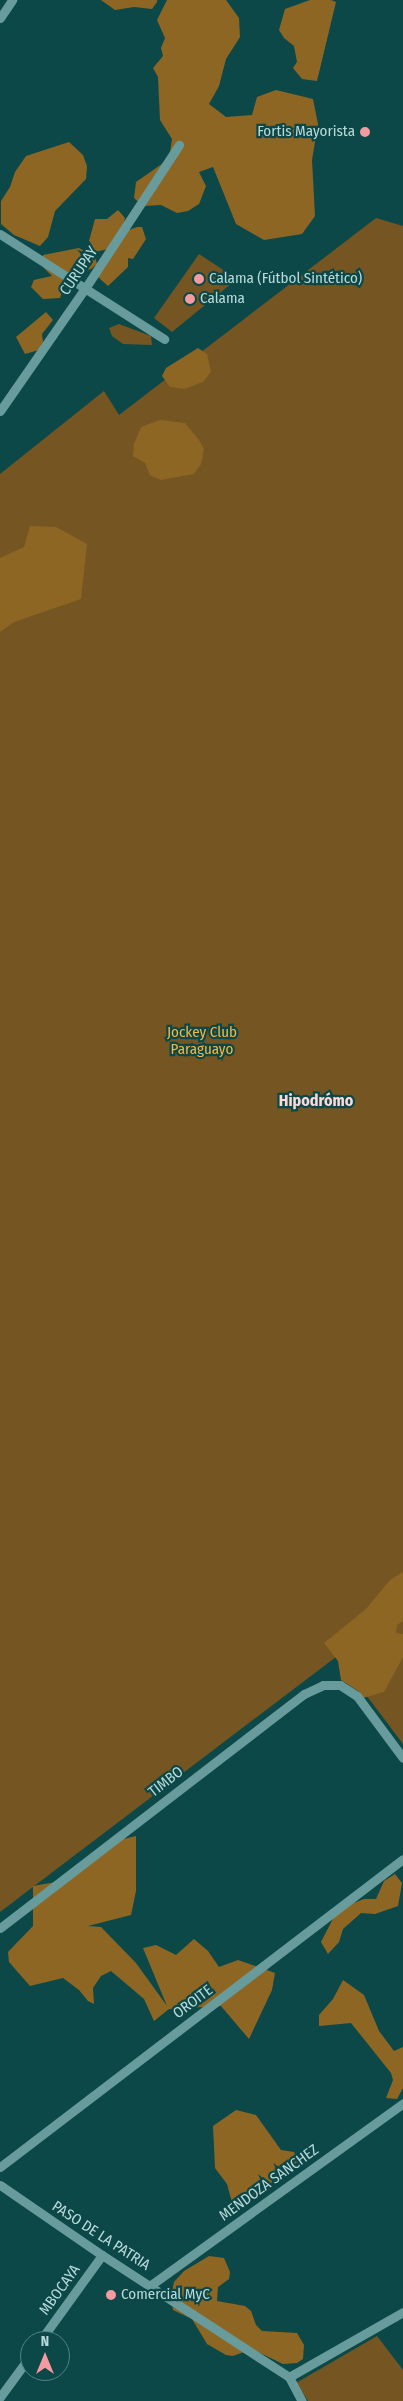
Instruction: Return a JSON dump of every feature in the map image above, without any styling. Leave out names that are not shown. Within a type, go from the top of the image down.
[{"type":"street","points":[[0,18],[12,0]]},
{"type":"street","name":"CURUPAY","points":[[0,411],[86,287],[179,145]]},
{"type":"street","points":[[0,234],[86,287],[164,339]]},
{"type":"street","name":"TIMBO","points":[[0,1928],[304,1694],[323,1685],[340,1685],[356,1696],[403,1758]]},
{"type":"street","name":"OROITE","points":[[0,2167],[403,1859]]},
{"type":"street","name":"MENDOZA SANCHEZ","points":[[151,2285],[403,2103]]},
{"type":"street","name":"PASO DE LA PATRIA","points":[[0,2185],[102,2255],[151,2285],[289,2377],[302,2401]]},
{"type":"street","name":"MBOCAYA","points":[[47,2331],[102,2255]]},
{"type":"street","points":[[289,2377],[403,2312]]},
{"type":"street","points":[[0,2397],[20,2370]]},
{"type":"green space","name":"Jockey Club Paraguayo","points":[[376,218],[403,226],[403,1606],[0,1912],[0,474],[104,391],[119,415]]},
{"type":"green space","name":"Calama","points":[[199,254],[237,279],[172,332],[154,318]]},
{"type":"green space","points":[[119,324],[151,336],[152,345],[123,344],[112,336],[109,328]]},
{"type":"green space","points":[[403,1611],[403,1744],[339,1659]]},
{"type":"green space","points":[[377,2336],[403,2370],[403,2401],[308,2401],[296,2383]]},
{"type":"shaded area","points":[[101,0],[157,0],[157,2],[152,9],[134,7],[115,10]]},
{"type":"shaded area","points":[[167,0],[226,0],[239,18],[240,37],[226,59],[219,86],[209,104],[226,117],[252,115],[257,97],[276,90],[313,99],[318,124],[312,160],[315,216],[302,234],[264,240],[236,224],[213,167],[199,172],[206,186],[199,204],[188,211],[177,213],[161,205],[143,206],[134,198],[136,182],[169,159],[172,139],[160,120],[158,77],[153,68],[163,56],[161,48],[165,38],[157,20]]},
{"type":"shaded area","points":[[310,0],[331,0],[336,2],[317,81],[302,79],[293,68],[297,62],[294,46],[284,38],[279,30],[285,9]]},
{"type":"shaded area","points":[[69,142],[83,155],[87,166],[86,179],[55,211],[48,237],[40,246],[14,235],[1,224],[1,201],[10,187],[15,172],[26,156]]},
{"type":"shaded area","points":[[118,210],[125,218],[123,228],[108,249],[95,252],[89,241],[95,219],[107,219]]},
{"type":"shaded area","points":[[142,227],[146,239],[133,259],[128,258],[128,267],[108,286],[98,277],[124,232]]},
{"type":"shaded area","points":[[79,248],[95,257],[97,264],[91,269],[68,275],[60,298],[43,299],[31,287],[34,280],[52,276],[43,267],[43,255]]},
{"type":"shaded area","points":[[46,312],[53,320],[42,334],[43,342],[39,350],[25,354],[16,337]]},
{"type":"shaded area","points":[[198,348],[207,354],[211,372],[203,382],[184,389],[170,387],[162,376],[166,368]]},
{"type":"shaded area","points":[[160,420],[185,423],[199,440],[204,449],[201,464],[194,474],[161,480],[150,475],[145,463],[133,456],[134,444],[141,427]]},
{"type":"shaded area","points":[[30,526],[56,527],[87,544],[81,599],[14,622],[0,632],[0,558],[24,547]]},
{"type":"shaded area","points":[[403,1572],[403,1621],[397,1625],[396,1633],[403,1634],[403,1657],[384,1692],[363,1698],[358,1691],[341,1680],[338,1661],[324,1643],[366,1609],[390,1580]]},
{"type":"shaded area","points":[[136,1836],[136,1891],[131,1915],[88,1926],[101,1927],[136,1963],[167,2006],[143,1948],[156,1945],[176,1955],[194,1939],[208,1951],[219,1967],[238,1960],[275,1973],[272,1990],[249,2039],[221,2006],[169,2009],[154,2021],[144,1999],[111,1971],[101,1976],[93,1988],[94,2004],[88,2001],[79,1990],[63,1978],[30,1986],[9,1962],[8,1952],[33,1926],[33,1886],[62,1881],[111,1842]]},
{"type":"shaded area","points":[[395,1874],[402,1883],[398,1906],[375,1914],[361,1913],[343,1929],[339,1942],[328,1954],[321,1942],[338,1909],[364,1899],[376,1899],[384,1881]]},
{"type":"shaded area","points":[[343,1980],[364,1995],[379,2031],[394,2051],[403,2047],[403,2088],[397,2099],[386,2098],[393,2080],[391,2073],[351,2023],[319,2026],[319,2015],[333,1999]]},
{"type":"shaded area","points":[[236,2110],[256,2115],[281,2150],[294,2152],[298,2161],[288,2172],[272,2181],[269,2190],[252,2200],[233,2206],[227,2184],[215,2168],[213,2126]]},
{"type":"shaded area","points":[[209,2256],[224,2258],[230,2272],[229,2279],[218,2287],[217,2301],[245,2306],[251,2311],[256,2325],[262,2331],[297,2333],[304,2345],[303,2359],[297,2363],[283,2364],[252,2349],[233,2356],[226,2355],[207,2344],[192,2319],[173,2310],[171,2296],[174,2282],[184,2271]]},
{"type":"place","name":"Fortis Mayorista","points":[[365,132]]},
{"type":"place","name":"Calama (Fútbol Sintético)","points":[[199,279]]},
{"type":"place","name":"Calama","points":[[190,299]]},
{"type":"place","name":"Comercial MyC","points":[[111,2295]]},
{"type":"district","name":"Hipodrómo","points":[[316,1101]]}]
